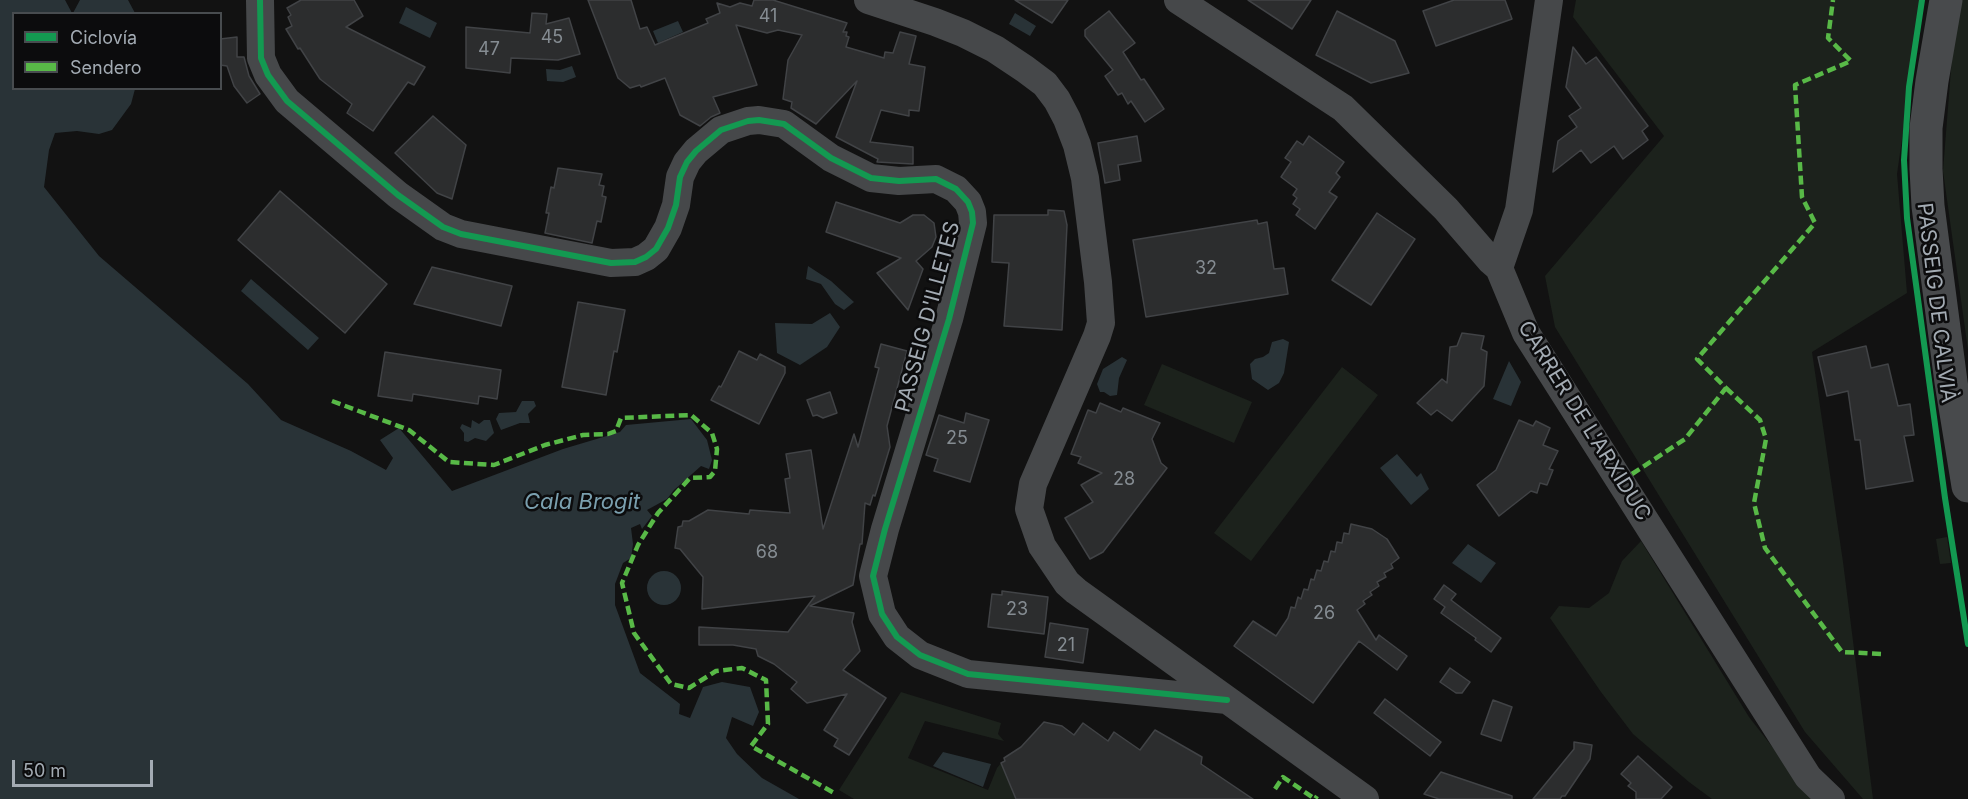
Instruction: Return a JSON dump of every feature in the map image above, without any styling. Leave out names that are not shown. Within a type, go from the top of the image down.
[{"type":"main road","points":[[1946,0],[1926,128],[1926,169],[1928,206],[1951,381],[1968,486]]},
{"type":"street","name":"PASSEIG D'ILLETES","points":[[260,0],[261,58],[268,75],[287,101],[398,195],[443,226],[461,234],[611,263],[635,262],[656,249],[668,228],[676,205],[680,177],[687,162],[696,151],[721,130],[748,121],[759,120],[784,124],[831,158],[871,178],[899,181],[936,179],[956,189],[968,202],[973,223],[949,319],[935,358],[873,576],[882,614],[897,637],[920,655],[968,674],[1227,700]]},
{"type":"street","name":"PASSEIG D'ILLETES","points":[[868,0],[935,22],[995,49],[1045,84],[1067,119],[1077,145],[1085,178],[1101,323],[1033,484],[1029,509],[1042,546],[1067,583],[1365,799]]},
{"type":"street","name":"CARRER DE L'ARXIDUC","points":[[1178,0],[1343,108],[1446,209],[1499,268],[1526,333],[1808,777],[1831,799]]},
{"type":"street","points":[[1499,268],[1520,210],[1549,0]]},
{"type":"shaded area","points":[[1576,0],[1922,0],[1897,174],[1907,293],[1812,352],[1843,562],[1873,799],[1863,799],[1805,732],[1555,327],[1545,276],[1664,136],[1573,17]]},
{"type":"shaded area","points":[[1962,0],[1968,0],[1968,350],[1943,171],[1953,44]]},
{"type":"shaded area","points":[[1162,364],[1252,402],[1234,443],[1144,405]]},
{"type":"shaded area","points":[[1342,367],[1378,395],[1251,561],[1214,533]]},
{"type":"shaded area","points":[[1947,537],[1951,563],[1940,564],[1936,539]]},
{"type":"shaded area","points":[[1641,541],[1749,717],[1813,799],[1712,799],[1633,734],[1550,618],[1559,606],[1589,608],[1609,593],[1622,561]]},
{"type":"shaded area","points":[[901,692],[1001,723],[998,734],[1004,741],[925,721],[908,758],[988,790],[1001,763],[1016,799],[854,799],[839,790]]},
{"type":"water","name":"Cala Brogit","points":[[0,0],[65,0],[71,12],[12,12],[12,90],[135,90],[131,104],[112,130],[99,134],[77,131],[55,133],[49,150],[44,187],[99,256],[248,384],[281,420],[351,451],[386,470],[393,458],[380,440],[399,428],[452,491],[563,449],[620,432],[626,425],[691,419],[707,440],[712,460],[709,469],[701,466],[667,499],[647,510],[652,516],[642,529],[640,524],[631,528],[633,544],[631,558],[623,563],[615,584],[615,605],[640,673],[680,704],[679,714],[690,718],[703,687],[722,682],[750,687],[759,712],[753,726],[732,717],[726,738],[737,754],[762,778],[799,799],[0,799]]},
{"type":"water","points":[[80,0],[128,0],[134,12],[74,12]]},
{"type":"water","points":[[406,7],[437,23],[430,38],[399,23]]},
{"type":"water","points":[[1015,13],[1036,26],[1030,36],[1009,24]]},
{"type":"water","points":[[678,21],[683,32],[658,43],[653,31]]},
{"type":"water","points":[[572,66],[576,77],[563,82],[547,81],[546,69],[560,70]]},
{"type":"water","points":[[808,266],[831,281],[854,302],[844,310],[835,304],[821,284],[806,279]]},
{"type":"water","points":[[251,279],[319,338],[308,350],[241,291]]},
{"type":"water","points":[[830,313],[840,327],[827,347],[800,365],[777,353],[775,323],[812,324]]},
{"type":"water","points":[[1283,339],[1289,342],[1284,373],[1279,383],[1268,390],[1252,379],[1250,364],[1255,359],[1269,353],[1272,342]]},
{"type":"water","points":[[1122,357],[1127,360],[1119,378],[1117,395],[1110,396],[1100,392],[1097,384],[1103,369]]},
{"type":"water","points":[[1509,361],[1521,382],[1511,406],[1493,399]]},
{"type":"water","points":[[522,401],[534,401],[536,406],[528,414],[530,423],[520,423],[501,430],[496,419],[499,413],[516,412]]},
{"type":"water","points":[[472,420],[479,424],[484,420],[490,420],[494,433],[486,441],[475,438],[468,442],[464,441],[464,433],[460,428],[462,424],[471,428]]},
{"type":"water","points":[[1397,454],[1417,477],[1421,473],[1429,489],[1411,505],[1380,468]]},
{"type":"water","points":[[1468,544],[1496,563],[1481,583],[1452,563]]},
{"type":"water","points":[[664,571],[676,576],[681,588],[676,600],[664,605],[652,600],[647,588],[652,576]]},
{"type":"water","points":[[943,752],[991,764],[983,787],[933,766]]},
{"type":"building","points":[[301,0],[354,0],[363,16],[346,27],[425,67],[414,85],[408,82],[373,131],[347,113],[352,104],[320,79],[286,29],[292,26],[288,17],[291,15],[287,8]]},
{"type":"building","points":[[588,0],[631,0],[640,29],[647,27],[655,45],[708,23],[706,19],[720,13],[717,3],[730,7],[740,3],[752,6],[754,0],[773,0],[847,23],[843,32],[847,32],[846,36],[849,37],[846,47],[884,58],[885,52],[893,53],[900,32],[916,36],[909,64],[925,67],[919,111],[909,110],[909,116],[881,110],[870,142],[913,147],[913,164],[877,162],[878,159],[836,137],[857,81],[816,124],[791,108],[792,102],[783,99],[788,60],[802,35],[778,30],[767,33],[736,25],[757,85],[713,97],[720,113],[700,126],[680,115],[665,78],[641,87],[640,85],[630,88],[618,78]]},
{"type":"building","points":[[1015,0],[1068,0],[1052,23]]},
{"type":"building","points":[[1248,0],[1311,0],[1292,29]]},
{"type":"building","points":[[1454,0],[1505,0],[1512,19],[1436,46],[1423,11]]},
{"type":"building","points":[[1109,11],[1135,43],[1123,52],[1164,109],[1145,122],[1131,101],[1128,104],[1122,93],[1118,95],[1105,76],[1113,70],[1085,36],[1085,30]]},
{"type":"building","points":[[1337,11],[1395,41],[1409,73],[1371,83],[1316,55]]},
{"type":"building","points":[[532,13],[547,14],[546,24],[569,18],[580,54],[558,60],[511,58],[510,73],[466,68],[466,27],[530,33]]},
{"type":"building","points":[[237,37],[237,57],[244,57],[249,76],[260,94],[247,103],[234,86],[227,66],[222,65],[222,39]]},
{"type":"building","points":[[1573,47],[1586,64],[1596,57],[1648,126],[1642,131],[1648,140],[1623,159],[1614,146],[1591,163],[1581,150],[1553,172],[1558,141],[1577,127],[1569,116],[1581,108],[1566,87]]},
{"type":"building","points":[[433,116],[466,145],[452,199],[437,193],[395,153]]},
{"type":"building","points":[[1137,136],[1141,161],[1118,165],[1120,180],[1105,183],[1098,143]]},
{"type":"building","points":[[1309,136],[1344,162],[1336,173],[1340,177],[1329,192],[1337,197],[1315,229],[1296,215],[1300,209],[1293,204],[1297,198],[1293,195],[1297,189],[1281,177],[1291,162],[1285,158],[1297,141],[1303,145]]},
{"type":"building","points":[[558,168],[602,174],[599,185],[604,186],[602,196],[606,197],[601,222],[597,221],[592,243],[545,233],[551,187],[554,188]]},
{"type":"building","points":[[280,191],[387,284],[345,333],[238,240]]},
{"type":"building","points":[[836,202],[900,223],[913,215],[924,215],[934,223],[936,237],[932,247],[916,261],[923,269],[908,310],[877,273],[901,258],[826,232]]},
{"type":"building","points":[[1048,210],[1064,211],[1067,225],[1062,330],[1004,326],[1009,263],[992,262],[994,215],[1048,215]]},
{"type":"building","points":[[1377,213],[1415,239],[1371,305],[1332,280]]},
{"type":"building","points":[[1257,220],[1258,224],[1267,222],[1274,269],[1284,268],[1288,294],[1146,317],[1133,240]]},
{"type":"building","points":[[432,267],[512,286],[501,326],[414,304]]},
{"type":"building","points":[[578,302],[625,310],[606,395],[562,387]]},
{"type":"building","points":[[1462,333],[1484,336],[1481,349],[1487,352],[1484,386],[1452,421],[1437,410],[1431,415],[1417,403],[1442,379],[1447,383],[1450,347],[1457,346]]},
{"type":"building","points":[[881,344],[907,351],[887,426],[890,447],[875,496],[873,495],[870,505],[865,503],[862,544],[860,544],[853,585],[810,606],[854,613],[852,622],[860,651],[843,670],[886,698],[849,755],[834,746],[838,739],[824,730],[847,694],[807,703],[791,689],[797,682],[774,664],[758,656],[756,649],[733,645],[699,645],[699,627],[788,632],[815,596],[702,609],[703,577],[680,549],[675,548],[678,527],[682,526],[683,521],[689,521],[708,510],[749,514],[750,510],[790,513],[785,479],[790,478],[786,454],[811,450],[823,529],[854,434],[858,447],[879,368],[875,367]]},
{"type":"building","points":[[1866,346],[1871,368],[1888,364],[1898,406],[1910,404],[1914,435],[1904,436],[1913,481],[1866,489],[1860,440],[1855,440],[1848,391],[1827,396],[1818,357]]},
{"type":"building","points":[[739,351],[757,360],[760,354],[785,367],[785,373],[759,424],[711,400],[719,386],[721,387]]},
{"type":"building","points":[[385,352],[501,370],[497,399],[479,396],[478,404],[413,394],[412,401],[378,396]]},
{"type":"building","points":[[830,392],[837,413],[823,418],[813,416],[807,400]]},
{"type":"building","points":[[1100,403],[1121,412],[1123,408],[1160,423],[1152,439],[1161,463],[1167,468],[1103,552],[1090,559],[1065,518],[1093,502],[1081,485],[1102,473],[1078,463],[1081,457],[1071,454],[1088,410],[1096,413]]},
{"type":"building","points":[[966,413],[989,420],[970,482],[934,471],[938,459],[926,455],[939,415],[964,423]]},
{"type":"building","points":[[1519,420],[1533,426],[1536,421],[1550,428],[1543,445],[1558,451],[1549,469],[1553,470],[1547,485],[1540,483],[1537,493],[1531,491],[1499,516],[1477,485],[1496,470]]},
{"type":"building","points":[[1351,524],[1372,529],[1387,539],[1399,558],[1391,564],[1393,568],[1384,573],[1386,577],[1377,582],[1379,586],[1363,601],[1365,604],[1357,610],[1376,640],[1379,635],[1407,656],[1397,670],[1359,641],[1313,703],[1234,646],[1253,621],[1276,636],[1288,618],[1291,607],[1295,608],[1298,597],[1301,599],[1304,589],[1308,590],[1317,570],[1321,571],[1324,561],[1328,562],[1331,551],[1335,552],[1337,542],[1342,543],[1344,533],[1349,534]]},
{"type":"building","points":[[1444,585],[1456,594],[1451,600],[1501,638],[1491,652],[1475,640],[1476,638],[1441,613],[1445,607],[1434,599]]},
{"type":"building","points":[[1002,591],[1048,597],[1044,634],[988,627],[992,594],[1002,595]]},
{"type":"building","points":[[1050,623],[1088,629],[1083,663],[1045,657]]},
{"type":"building","points":[[1450,668],[1470,682],[1462,693],[1456,693],[1440,682]]},
{"type":"building","points":[[1385,699],[1441,742],[1430,756],[1374,713]]},
{"type":"building","points":[[1493,700],[1512,707],[1501,741],[1481,734]]},
{"type":"building","points":[[1044,722],[1062,726],[1074,735],[1083,723],[1108,741],[1114,732],[1140,750],[1155,730],[1202,757],[1201,764],[1253,799],[1016,799],[1001,763],[1005,761],[1004,758],[1021,747]]},
{"type":"building","points":[[1574,742],[1592,745],[1590,759],[1565,796],[1560,799],[1533,799],[1574,749]]},
{"type":"building","points":[[1638,756],[1672,787],[1661,799],[1636,799],[1636,792],[1628,786],[1631,783],[1621,774]]},
{"type":"building","points":[[1441,772],[1512,796],[1512,799],[1439,799],[1424,794]]},
{"type":"marked path","points":[[1632,474],[1685,439],[1726,388],[1697,359],[1815,223],[1802,197],[1795,85],[1851,61],[1828,38],[1833,0]]},
{"type":"marked path","points":[[1726,388],[1760,420],[1766,439],[1754,503],[1765,548],[1842,652],[1881,654]]},
{"type":"marked path","points":[[332,401],[409,430],[449,462],[494,465],[545,445],[583,435],[608,434],[616,431],[621,418],[691,415],[712,433],[717,449],[715,471],[710,477],[690,478],[658,513],[638,545],[622,583],[634,633],[671,684],[689,688],[716,671],[742,668],[766,680],[768,724],[751,746],[836,794]]},
{"type":"marked path","points":[[1275,789],[1283,777],[1315,799],[1317,796]]},
{"type":"cycle path","points":[[260,0],[261,58],[268,75],[287,101],[398,195],[443,227],[461,234],[611,263],[635,262],[656,249],[668,228],[676,205],[680,177],[687,162],[696,151],[721,130],[748,121],[759,120],[784,124],[831,158],[871,178],[899,181],[936,179],[956,189],[968,202],[973,223],[949,319],[885,529],[873,576],[882,614],[897,637],[920,655],[968,674],[1227,700]]},
{"type":"cycle path","name":"PASSEIG DE CALVIÀ","points":[[1922,0],[1909,87],[1904,160],[1907,218],[1945,498],[1968,644]]}]
